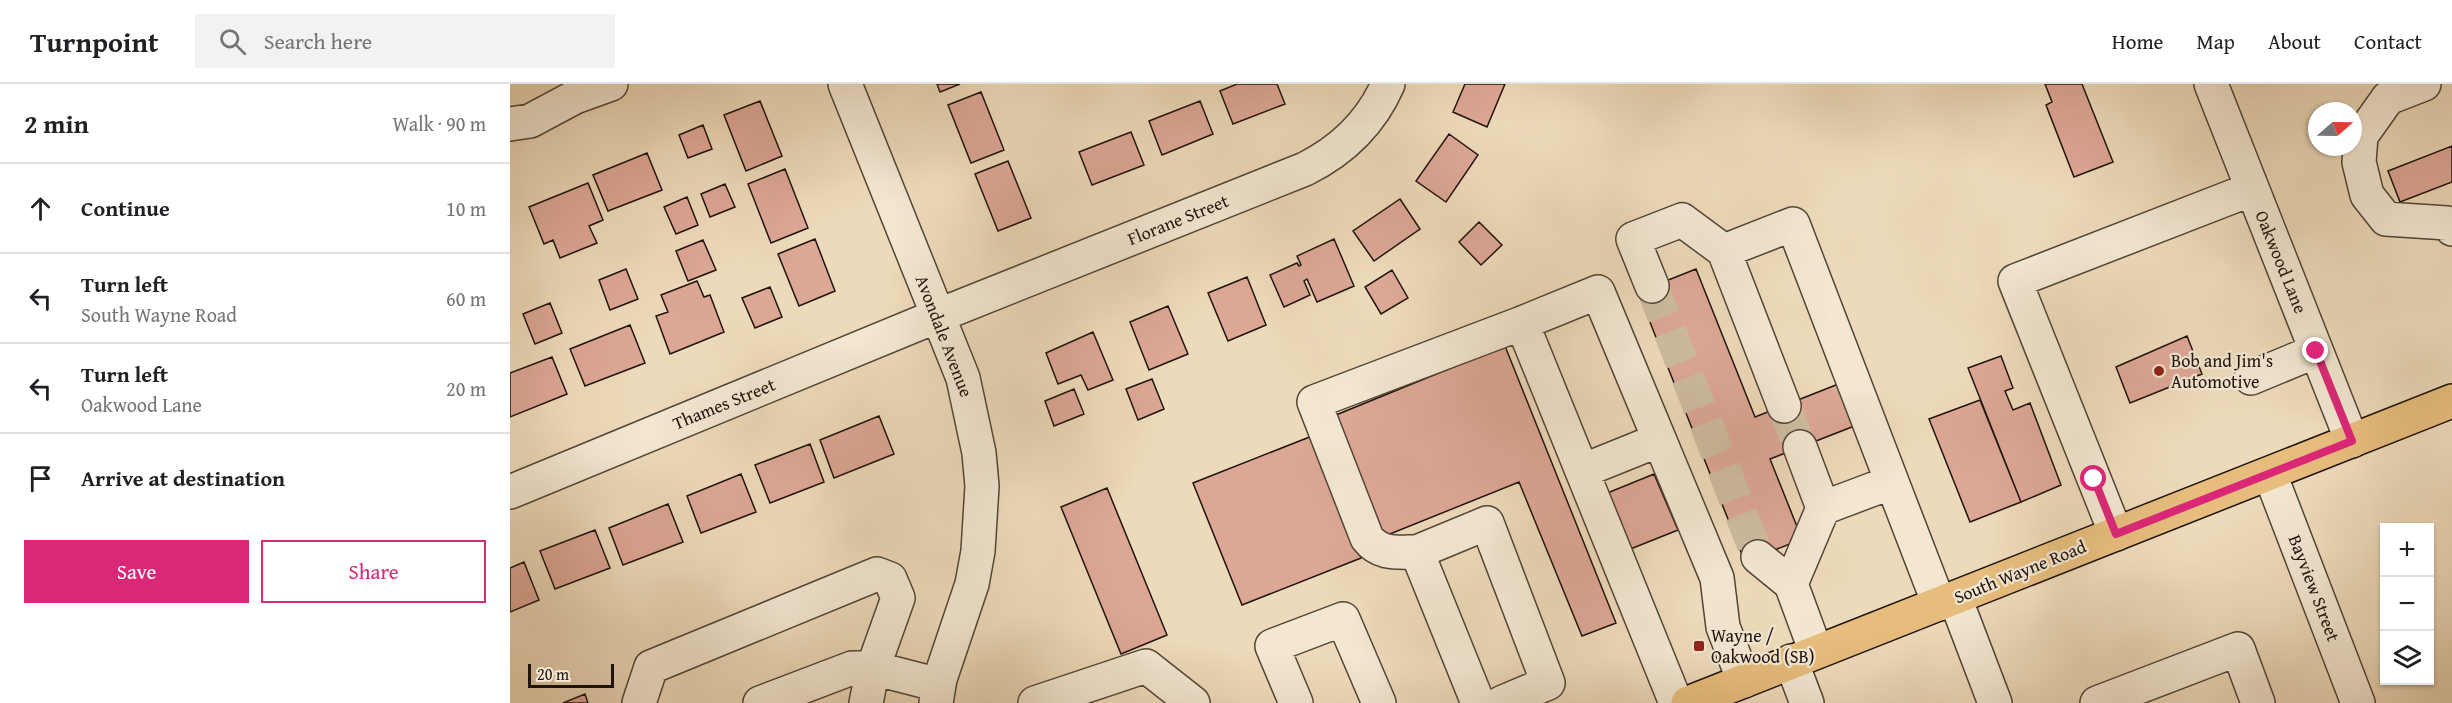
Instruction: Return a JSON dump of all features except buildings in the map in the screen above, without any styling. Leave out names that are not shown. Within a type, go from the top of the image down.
[{"type":"main road","name":"South Wayne Road","points":[[1688,703],[2452,401]]},
{"type":"street","points":[[510,124],[530,121],[575,98],[611,84]]},
{"type":"street","name":"Avondale Avenue","points":[[844,84],[963,378],[973,416],[982,486],[981,517],[972,584],[937,694]]},
{"type":"street","name":"Florane Street","points":[[937,316],[1324,160],[1348,142],[1367,121],[1388,84]]},
{"type":"street","name":"Oakwood Lane","points":[[2211,84],[2352,441]]},
{"type":"street","points":[[2424,84],[2388,98],[2361,136],[2359,162],[2367,195],[2386,219],[2447,223],[2452,229]]},
{"type":"street","points":[[2116,534],[2015,280],[2252,189]]},
{"type":"street","points":[[1652,286],[1634,239],[1682,220],[1724,251],[1784,406]]},
{"type":"street","points":[[1724,251],[1792,224],[1892,482],[1995,703]]},
{"type":"street","points":[[1501,703],[1548,683],[1487,523],[1416,552],[1381,550],[1373,547],[1367,538],[1314,402],[1598,292],[1717,578],[1723,627],[1744,681]]},
{"type":"street","name":"Thames Street","points":[[510,492],[937,316]]},
{"type":"street","points":[[1522,323],[1676,703]]},
{"type":"street","points":[[2251,378],[2316,351]]},
{"type":"street","points":[[1582,471],[1659,440]]},
{"type":"street","points":[[1800,447],[1823,508],[1791,584],[1804,657],[1807,703]]},
{"type":"street","name":"Bayview Street","points":[[2270,474],[2358,703]]},
{"type":"street","points":[[1823,508],[1892,482]]},
{"type":"street","points":[[1416,552],[1478,703]]},
{"type":"street","points":[[1758,557],[1791,584]]},
{"type":"street","points":[[639,703],[651,667],[877,574],[890,579],[898,598],[873,668],[866,703]]},
{"type":"street","points":[[1296,703],[1272,646],[1343,619],[1379,703]]},
{"type":"street","points":[[2097,703],[2238,649],[2258,703]]},
{"type":"street","points":[[1035,703],[1146,666],[1193,703]]},
{"type":"street","points":[[760,703],[852,668],[873,668],[937,694]]},
{"type":"tunnel","points":[[1652,286],[1758,557]]},
{"type":"tunnel","points":[[1784,406],[1800,447]]},
{"type":"place","name":"Bob and Jim's Automotive","points":[[2159,371]]},
{"type":"place","name":"Wayne / Oakwood (SB)","points":[[1699,646]]},
{"type":"route","points":[[2094,479],[2116,534],[2352,441],[2316,351]]}]
